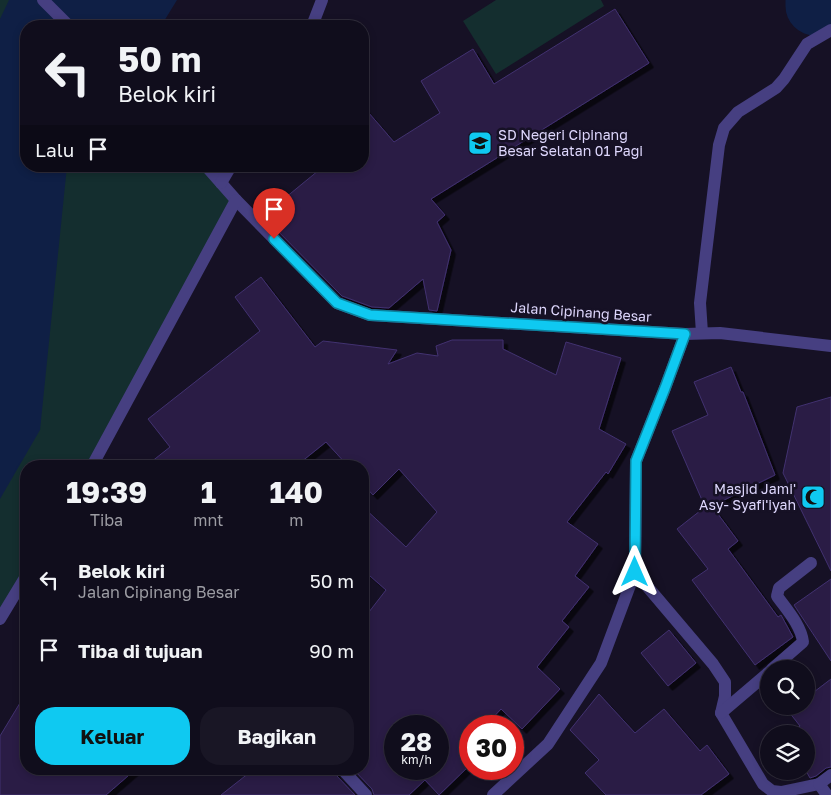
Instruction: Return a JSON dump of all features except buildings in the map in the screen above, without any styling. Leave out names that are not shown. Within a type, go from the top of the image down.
[{"type":"street","points":[[43,0],[63,20]]},
{"type":"street","points":[[314,20],[322,0]]},
{"type":"street","points":[[702,332],[700,303],[719,144],[724,128],[738,112],[776,88],[807,44],[831,30]]},
{"type":"street","name":"Jalan Cipinang Besar","points":[[212,172],[236,200],[337,303],[370,315],[685,334],[702,332],[831,346]]},
{"type":"street","points":[[222,183],[228,172]]},
{"type":"street","points":[[95,460],[236,200]]},
{"type":"street","points":[[493,795],[548,744],[600,663],[635,572],[636,461],[685,334]]},
{"type":"street","points":[[782,660],[803,642],[799,629],[777,596],[780,588],[811,563]]},
{"type":"street","points":[[635,572],[713,664],[725,682],[726,696],[721,714],[763,784],[772,791],[781,792],[819,784],[831,775]]},
{"type":"street","points":[[0,620],[20,586]]},
{"type":"street","points":[[721,714],[760,680]]},
{"type":"street","points":[[348,775],[366,795]]},
{"type":"street","points":[[819,784],[827,795]]},
{"type":"green space","points":[[0,0],[43,0],[30,20],[20,20],[20,172],[211,172],[236,200],[95,460],[20,460],[20,586],[0,619]]},
{"type":"green space","points":[[496,0],[601,0],[604,6],[496,74],[463,21]]},
{"type":"water","points":[[9,0],[177,0],[165,20],[20,20],[20,172],[66,172],[40,430],[23,460],[20,460],[20,464],[0,499],[0,19]]},
{"type":"waterway","points":[[815,0],[815,6],[831,5]]},
{"type":"place","name":"SD Negeri Cipinang Besar Selatan 01 Pagi","points":[[480,143]]},
{"type":"place","name":"Masjid Jami' Asy- Syafi'iyah","points":[[813,497]]},
{"type":"route","points":[[274,239],[337,303],[370,315],[685,334],[636,461],[635,572]]}]
